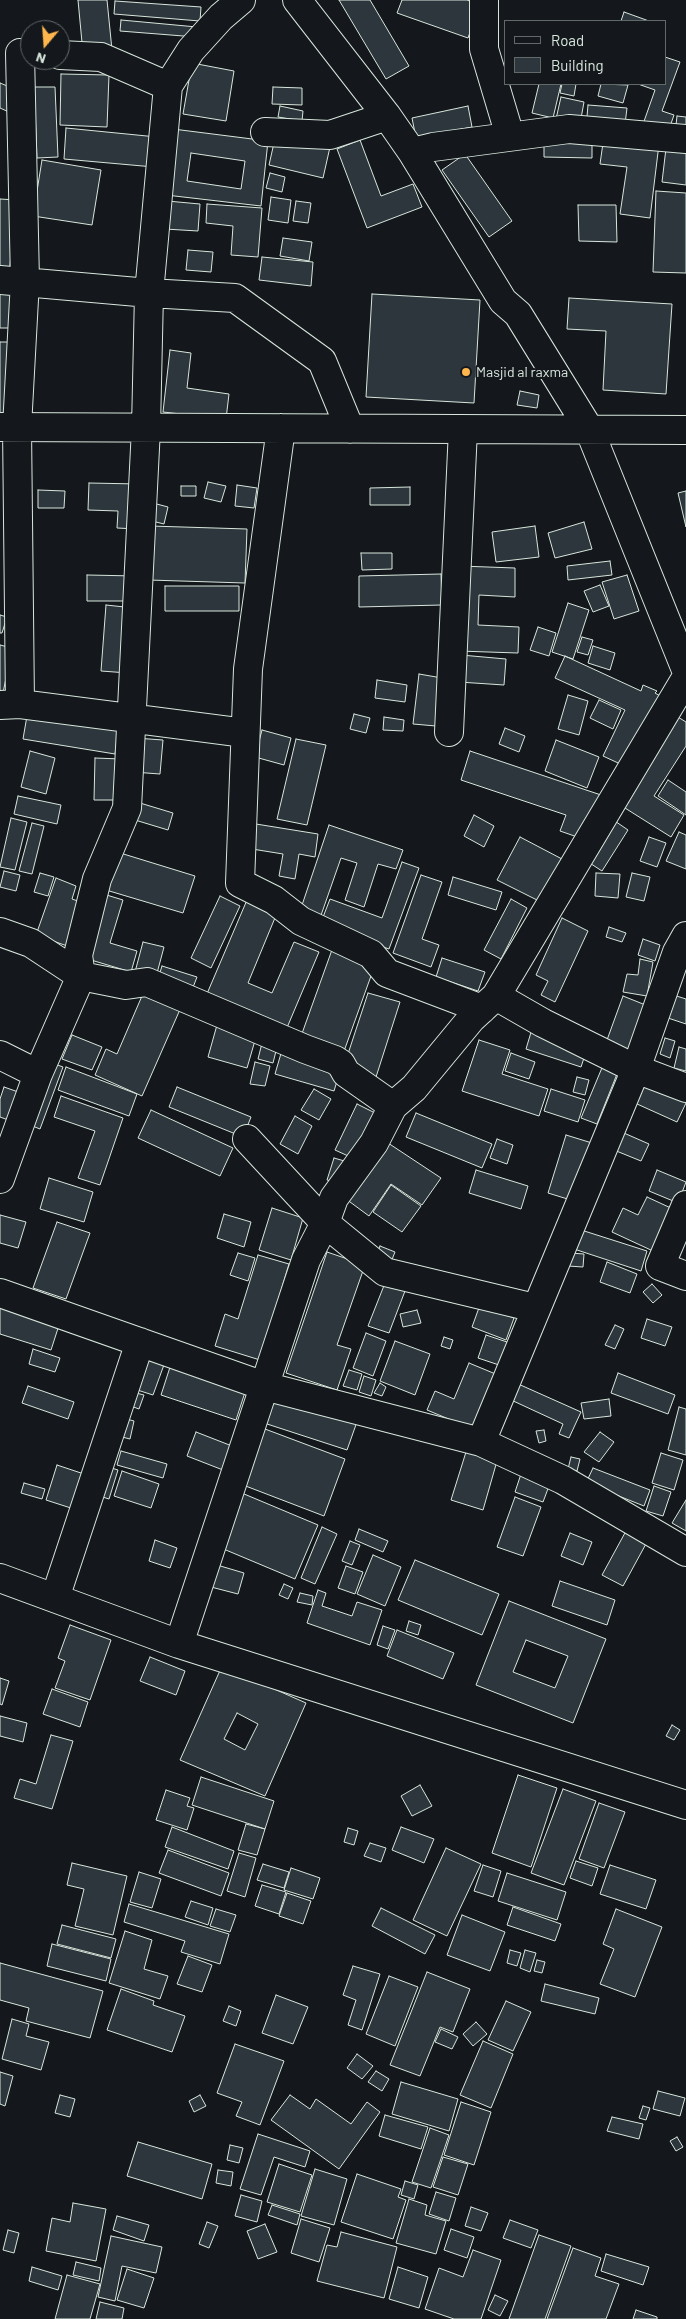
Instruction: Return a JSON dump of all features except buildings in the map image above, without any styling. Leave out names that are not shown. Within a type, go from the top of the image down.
[{"type":"street","points":[[0,1180],[38,1074],[81,976],[78,955],[96,879],[126,808],[146,428],[149,294],[168,86],[191,50],[241,0]]},
{"type":"street","points":[[297,0],[387,116],[412,152],[503,301],[518,314],[589,429],[686,670]]},
{"type":"street","points":[[484,0],[484,49],[510,136]]},
{"type":"street","points":[[17,53],[8,427],[10,704],[245,732]]},
{"type":"street","points":[[70,55],[101,57],[168,86]]},
{"type":"street","points":[[265,132],[330,135],[387,116]]},
{"type":"street","points":[[412,152],[433,147],[510,136],[569,130],[686,139]]},
{"type":"street","points":[[12,280],[149,294],[235,298],[322,361],[350,429]]},
{"type":"street","points":[[8,427],[686,430]]},
{"type":"street","points":[[281,428],[248,669],[240,883],[274,900],[300,921],[371,954],[387,973],[489,1003],[543,1024],[636,1069],[686,1088]]},
{"type":"street","points":[[449,732],[463,429]]},
{"type":"street","points":[[179,1644],[306,1260],[325,1223],[334,1198],[374,1143],[393,1106],[414,1088],[471,1019],[489,1003],[686,678]]},
{"type":"street","points":[[0,932],[31,943],[81,976],[126,985],[147,982],[305,1049],[325,1055],[341,1064],[346,1073],[393,1106]]},
{"type":"street","points":[[481,1442],[535,1308],[636,1069],[677,952],[686,936]]},
{"type":"street","points":[[0,1055],[38,1074]]},
{"type":"street","points":[[247,1139],[325,1223],[385,1272],[535,1308]]},
{"type":"street","points":[[686,1206],[660,1266],[686,1276]]},
{"type":"street","points":[[0,1293],[264,1386],[481,1442],[563,1480],[686,1552]]},
{"type":"street","points":[[55,1598],[140,1342]]},
{"type":"street","points":[[2,1584],[55,1598],[179,1644],[686,1804]]},
{"type":"place","name":"Masjid al raxma","points":[[466,372]]}]
